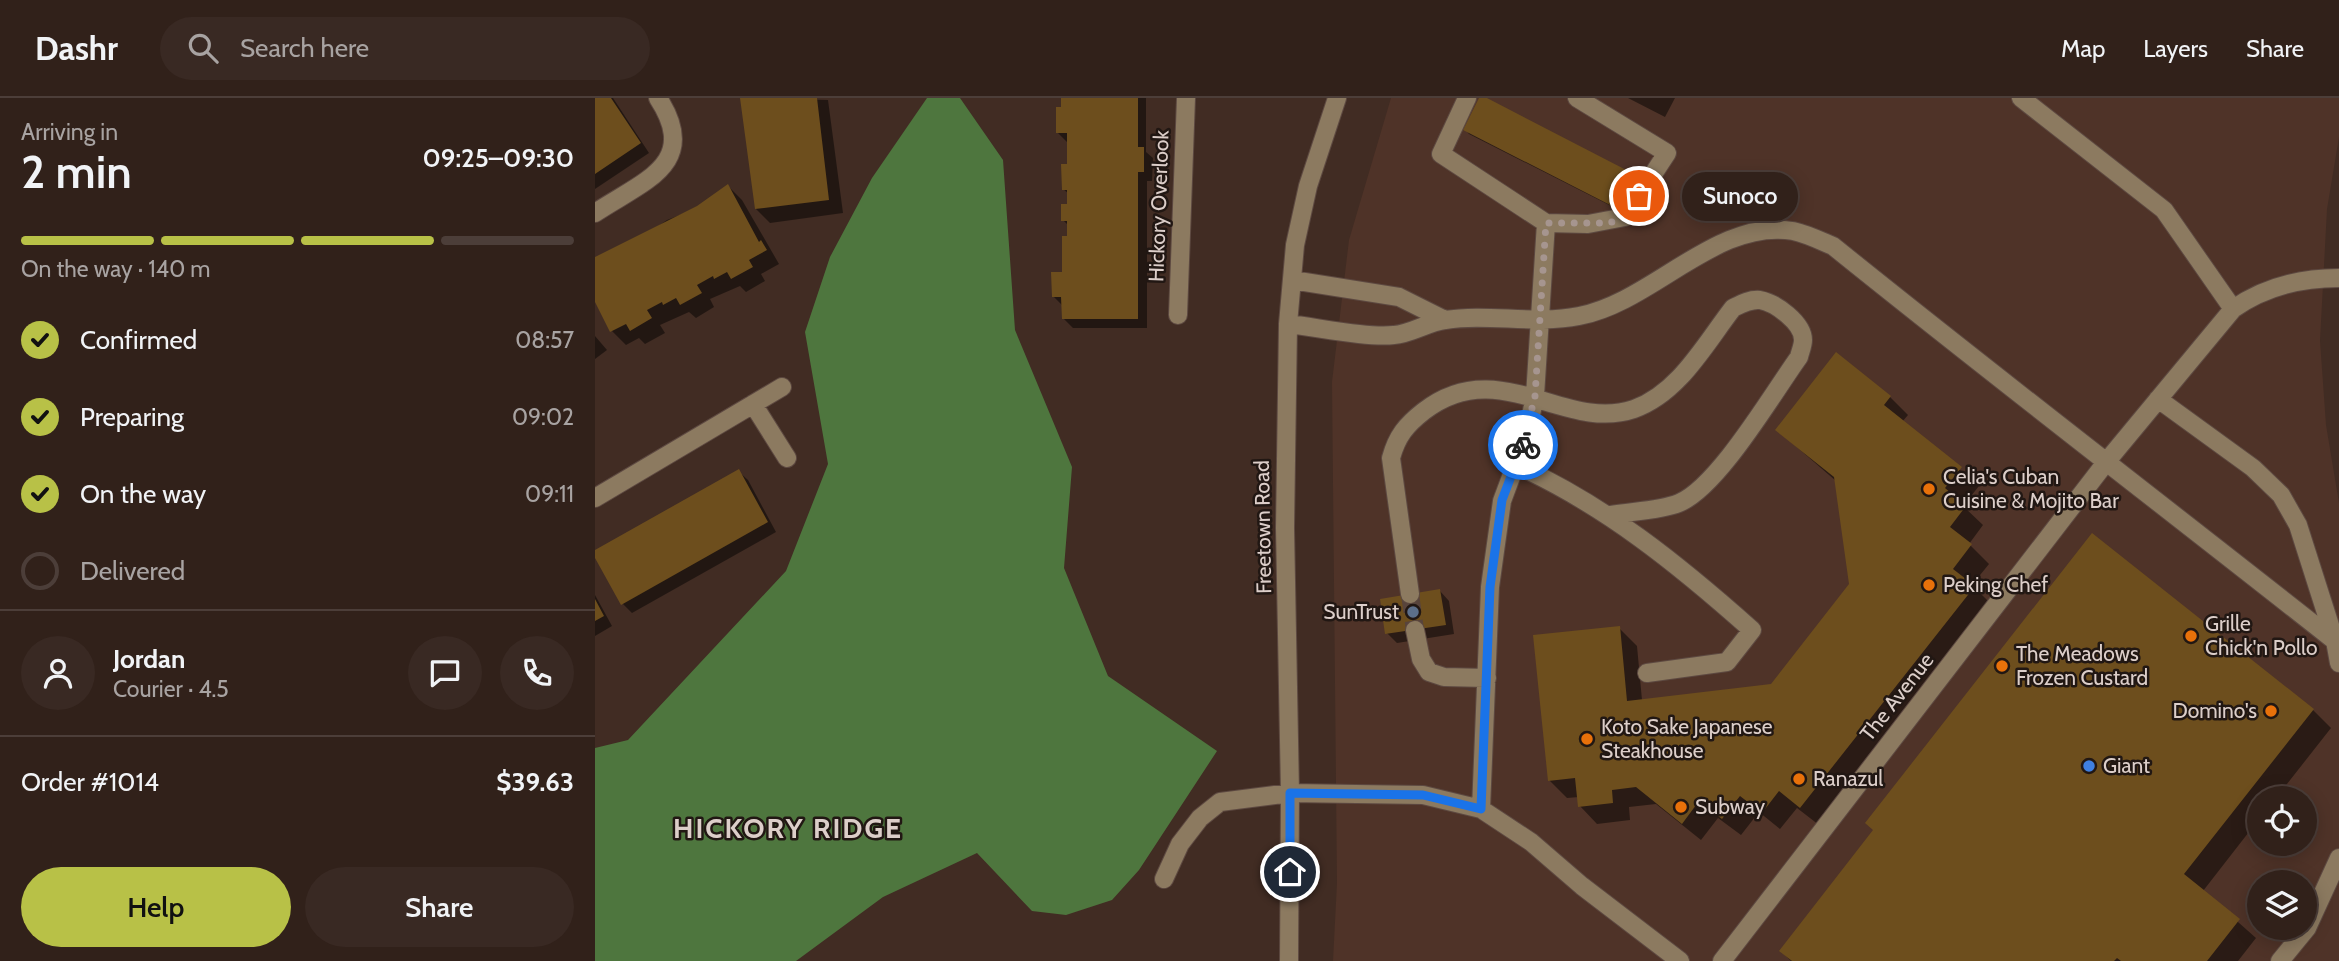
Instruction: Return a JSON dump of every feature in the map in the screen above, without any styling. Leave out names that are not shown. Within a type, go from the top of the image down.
[{"type":"street","points":[[595,213],[667,165],[675,141],[672,119],[658,98]]},
{"type":"street","name":"Hickory Overlook","points":[[1178,315],[1186,98]]},
{"type":"street","name":"Freetown Road","points":[[1289,961],[1290,793],[1285,528],[1288,324],[1295,245],[1308,186],[1337,98]]},
{"type":"street","points":[[1467,98],[1441,154],[1546,223],[1588,225],[1625,217],[1667,153],[1577,98]]},
{"type":"street","points":[[2021,98],[2164,211],[2232,309],[2254,294],[2286,284],[2339,278]]},
{"type":"street","points":[[1481,809],[1486,678],[1496,541],[1502,500],[1527,434],[1535,396],[1546,223]]},
{"type":"street","points":[[1288,324],[1394,335],[1445,320],[1540,320],[1579,316],[1615,305],[1721,244],[1744,235],[1771,230],[1795,231],[1833,246],[2046,418],[2107,461],[2335,641]]},
{"type":"street","points":[[1292,280],[1399,297],[1445,320]]},
{"type":"street","points":[[1410,594],[1391,458],[1395,443],[1405,426],[1440,398],[1486,389],[1535,396],[1580,411],[1606,413],[1632,410],[1656,399],[1675,382],[1733,308],[1746,301],[1760,300],[1772,305],[1797,323],[1803,339],[1799,357],[1712,477],[1696,493],[1679,503],[1610,515]]},
{"type":"street","name":"The Avenue","points":[[1722,961],[2107,461],[2232,309]]},
{"type":"street","points":[[595,498],[782,387]]},
{"type":"street","points":[[2158,399],[2253,468],[2281,495],[2298,525],[2335,641],[2339,663]]},
{"type":"street","points":[[753,404],[787,458]]},
{"type":"street","points":[[1516,465],[1564,487],[1610,515],[1701,585],[1752,630],[1727,662],[1647,673]]},
{"type":"street","points":[[1415,629],[1421,659],[1429,672],[1444,677],[1486,678]]},
{"type":"street","points":[[1164,879],[1180,844],[1200,818],[1220,803],[1290,793],[1423,795],[1481,809],[1531,842],[1582,886],[1680,961]]},
{"type":"street","points":[[2280,961],[2308,928],[2339,858]]},
{"type":"shaded area","points":[[1391,98],[2339,98],[2339,137],[2327,209],[2320,341],[2326,425],[2339,503],[2339,961],[1333,961],[1337,883],[1332,382],[1349,240]]},
{"type":"green space","points":[[927,98],[960,98],[1003,160],[1015,330],[1072,467],[1064,568],[1108,676],[1217,751],[1139,870],[1112,900],[1066,915],[1032,911],[977,853],[883,897],[796,961],[595,961],[595,748],[628,740],[786,571],[828,464],[805,332],[830,257],[872,178]]},
{"type":"building","points":[[595,98],[611,98],[641,143],[595,174]]},
{"type":"building","points":[[740,98],[817,98],[829,200],[755,209]]},
{"type":"building","points":[[1061,98],[1138,98],[1138,147],[1144,147],[1144,172],[1138,172],[1138,319],[1062,319],[1061,297],[1052,297],[1051,272],[1062,272],[1062,236],[1067,236],[1067,221],[1061,221],[1061,204],[1067,204],[1067,190],[1062,190],[1061,164],[1067,164],[1067,133],[1056,133],[1056,107],[1061,107]]},
{"type":"building","points":[[1479,98],[1487,98],[1632,173],[1614,207],[1463,130]]},
{"type":"building","points":[[728,184],[759,242],[761,240],[767,250],[749,260],[753,267],[731,279],[727,272],[714,279],[713,276],[697,285],[702,293],[680,305],[676,298],[663,305],[662,302],[647,310],[652,318],[630,331],[626,324],[610,332],[595,302],[595,257],[697,206]]},
{"type":"building","points":[[1836,352],[1891,396],[1884,405],[1962,467],[1945,488],[1966,506],[1950,527],[1972,544],[1953,569],[1975,586],[1800,808],[1779,791],[1762,813],[1740,796],[1722,819],[1699,801],[1682,824],[1636,787],[1612,790],[1613,803],[1578,807],[1575,778],[1548,781],[1533,635],[1620,626],[1627,701],[1771,684],[1849,584],[1834,477],[1775,430]]},
{"type":"building","points":[[739,469],[768,522],[621,605],[595,558],[595,550]]},
{"type":"building","name":"Giant","points":[[2092,533],[2314,709],[2253,786],[2247,786],[2247,794],[2184,874],[2240,919],[2207,961],[2121,961],[2117,958],[2114,961],[1792,961],[1779,951],[1873,830],[1865,823]]},
{"type":"building","name":"SunTrust","points":[[1440,589],[1446,625],[1385,634],[1380,599]]},
{"type":"building","points":[[595,599],[604,616],[595,621]]},
{"type":"tunnel","points":[[1410,594],[1415,630]]},
{"type":"way so far","points":[[1523,445],[1535,396],[1546,223],[1609,223],[1625,217],[1639,196]]},
{"type":"place","name":"Sunoco","points":[[1639,196]]},
{"type":"place","name":"Celia's Cuban Cuisine & Mojito Bar","points":[[1929,489]]},
{"type":"place","name":"Peking Chef","points":[[1929,585]]},
{"type":"place","name":"SunTrust","points":[[1413,612]]},
{"type":"place","name":"Grille Chick'n Pollo","points":[[2191,636]]},
{"type":"place","name":"The Meadows Frozen Custard","points":[[2002,666]]},
{"type":"place","name":"Domino's","points":[[2271,711]]},
{"type":"place","name":"Koto Sake Japanese Steakhouse","points":[[1587,739]]},
{"type":"place","name":"Giant","points":[[2089,766]]},
{"type":"place","name":"Ranazul","points":[[1799,779]]},
{"type":"place","name":"Subway","points":[[1681,807]]},
{"type":"district","name":"HICKORY RIDGE","points":[[788,828]]},
{"type":"route","points":[[1290,872],[1290,793],[1382,792],[1423,795],[1481,809],[1490,587],[1502,500],[1523,445]]}]
